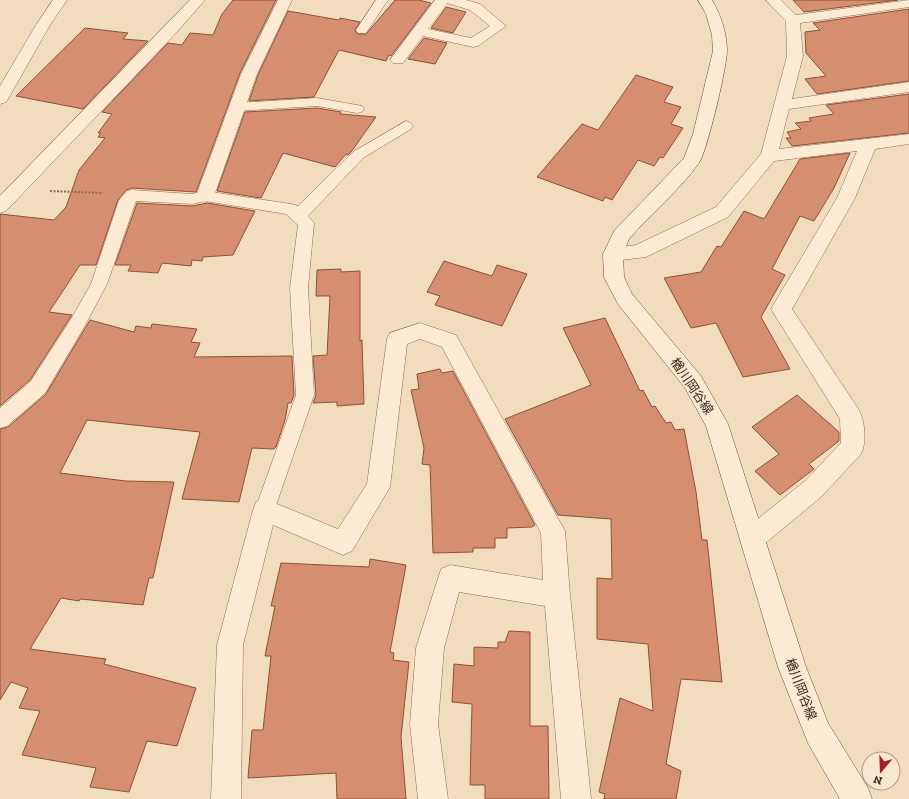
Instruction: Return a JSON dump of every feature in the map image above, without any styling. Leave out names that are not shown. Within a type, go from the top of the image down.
[{"type":"street","points":[[0,99],[43,25],[60,0]]},
{"type":"street","points":[[0,207],[198,0]]},
{"type":"street","points":[[205,196],[248,74],[285,0]]},
{"type":"street","points":[[398,60],[442,0]]},
{"type":"street","points":[[419,31],[474,43],[499,26],[475,7],[451,0]]},
{"type":"street","name":"楢川岡谷線","points":[[705,0],[714,14],[719,35],[720,51],[701,134],[692,160],[678,178],[643,211],[620,236],[612,254],[614,277],[625,299],[693,382],[717,424],[792,667],[818,733],[849,797]]},
{"type":"street","points":[[612,254],[639,252],[722,212],[769,156],[795,56],[793,20],[774,0]]},
{"type":"street","points":[[793,20],[909,3]]},
{"type":"street","points":[[782,105],[909,87]]},
{"type":"street","points":[[769,156],[909,139]]},
{"type":"street","points":[[753,538],[814,489],[853,447],[851,417],[781,309],[846,198],[868,144]]},
{"type":"street","points":[[226,799],[230,645],[265,510],[343,543],[378,488],[397,339],[420,331],[449,341],[553,531],[557,595],[576,799]]},
{"type":"street","points":[[433,799],[424,724],[430,648],[450,578],[557,595]]},
{"type":"lane","points":[[362,30],[382,0]]},
{"type":"lane","points":[[237,107],[317,102],[357,109]]},
{"type":"lane","points":[[298,216],[358,155],[406,126]]},
{"type":"lane","points":[[0,420],[38,387],[78,324],[99,284],[126,200],[132,195],[192,199],[205,196],[291,209],[306,223],[299,288],[305,395],[265,510]]},
{"type":"path","points":[[18,189],[132,195]]},
{"type":"building","points":[[233,0],[276,0],[240,73],[196,192],[132,188],[126,190],[118,200],[96,265],[80,265],[49,312],[72,315],[30,380],[0,406],[0,214],[54,220],[66,207],[79,170],[105,138],[98,137],[101,133],[98,133],[112,114],[102,112],[168,43],[182,45],[190,33],[213,35],[222,14]]},
{"type":"building","points":[[395,0],[419,0],[431,3],[391,56],[389,55],[386,61],[339,50],[314,97],[249,101],[258,75],[288,11],[360,22],[355,31],[358,34],[366,34]]},
{"type":"building","points":[[793,0],[898,0],[804,12]]},
{"type":"building","points":[[446,7],[466,12],[453,33],[431,28]]},
{"type":"building","points":[[909,9],[909,81],[817,94],[805,79],[826,76],[806,53],[805,32],[820,30],[813,23]]},
{"type":"building","points":[[85,28],[128,33],[123,39],[148,41],[83,109],[16,96]]},
{"type":"building","points":[[424,38],[447,43],[435,64],[408,59]]},
{"type":"building","points":[[636,75],[673,87],[664,102],[681,107],[671,124],[683,128],[663,158],[660,157],[654,166],[638,160],[612,200],[605,197],[603,201],[537,177],[582,124],[598,130]]},
{"type":"building","points":[[909,94],[909,133],[792,146],[786,138],[791,138],[787,132],[801,129],[795,123],[811,121],[809,118],[834,114],[826,105]]},
{"type":"building","points":[[317,108],[341,112],[340,114],[376,117],[351,152],[348,155],[346,154],[335,167],[283,153],[261,198],[217,191],[245,112]]},
{"type":"building","points":[[850,153],[834,188],[814,221],[800,216],[772,269],[785,275],[761,317],[790,369],[743,377],[716,323],[691,328],[664,278],[701,272],[717,246],[721,247],[744,211],[764,219],[800,159]]},
{"type":"building","points":[[137,203],[192,206],[207,203],[255,211],[233,255],[203,257],[202,261],[192,260],[191,266],[162,263],[158,273],[128,271],[131,265],[115,265]]},
{"type":"building","points":[[444,261],[492,276],[497,265],[527,274],[502,326],[435,305],[440,296],[427,292]]},
{"type":"building","points":[[341,269],[341,272],[360,271],[360,341],[362,340],[364,404],[337,406],[337,402],[313,403],[316,395],[313,356],[327,355],[330,296],[316,296],[317,270]]},
{"type":"building","points":[[605,318],[640,391],[643,390],[652,407],[655,406],[666,423],[671,422],[675,430],[684,429],[696,492],[702,540],[707,540],[722,682],[681,679],[666,764],[681,771],[676,799],[604,799],[605,794],[599,792],[620,698],[653,711],[648,644],[597,639],[597,578],[612,579],[611,519],[558,515],[505,419],[591,385],[563,328]]},
{"type":"building","points":[[90,320],[134,332],[136,326],[151,328],[152,324],[197,329],[191,342],[200,343],[194,357],[292,356],[294,395],[291,403],[288,403],[285,420],[276,447],[274,449],[252,448],[239,502],[182,499],[200,432],[87,420],[60,473],[126,481],[174,482],[153,578],[149,578],[143,605],[80,599],[79,601],[61,598],[30,649],[106,659],[104,664],[196,688],[177,746],[147,741],[129,792],[90,787],[96,768],[22,755],[40,711],[19,708],[28,688],[11,682],[0,700],[0,429],[8,427],[46,394]]},
{"type":"building","points":[[440,369],[442,373],[453,371],[535,525],[532,527],[507,528],[507,538],[495,538],[495,548],[473,548],[473,552],[433,553],[430,465],[422,464],[424,448],[411,390],[419,389],[417,374]]},
{"type":"building","points":[[797,395],[839,432],[839,441],[809,464],[814,469],[780,495],[755,471],[779,454],[752,427]]},
{"type":"building","points":[[370,559],[406,565],[390,652],[394,653],[393,660],[409,662],[401,737],[406,799],[337,799],[336,773],[248,778],[252,730],[263,730],[271,656],[265,656],[275,606],[271,606],[281,563],[369,567]]},
{"type":"building","points":[[509,631],[530,632],[530,726],[548,726],[549,799],[485,799],[485,785],[470,785],[472,704],[452,702],[454,664],[474,666],[474,647],[498,648],[498,642],[505,642]]}]
